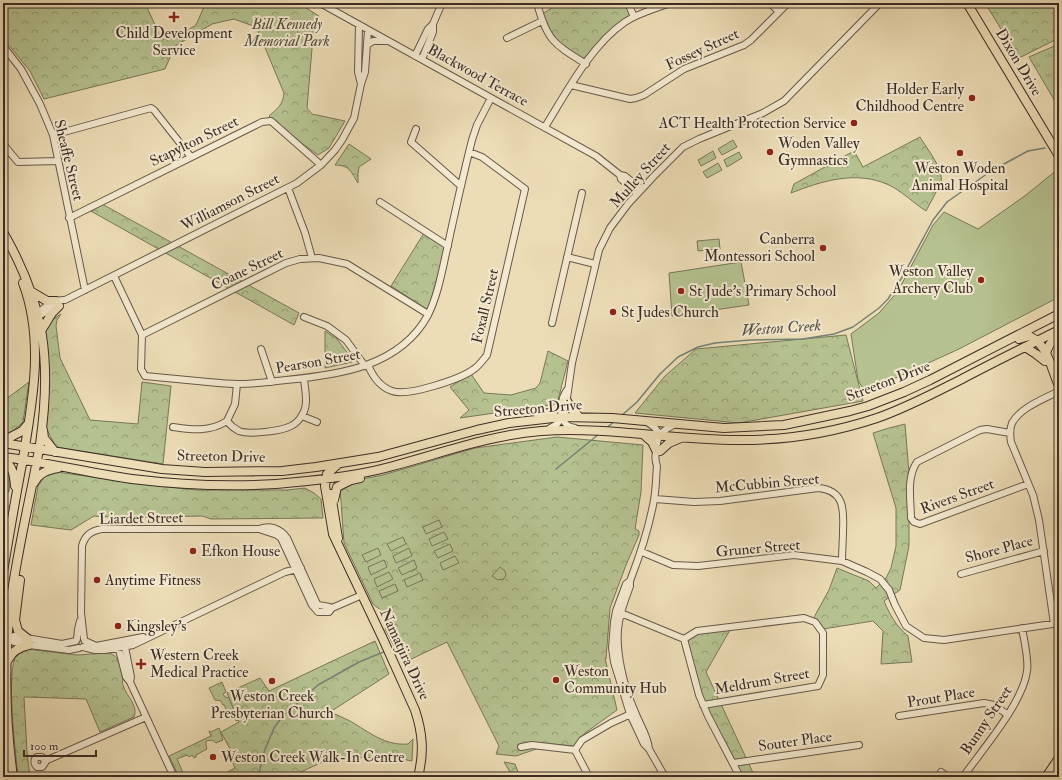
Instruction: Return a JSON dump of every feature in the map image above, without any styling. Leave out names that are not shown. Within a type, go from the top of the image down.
[{"type":"main road","name":"Dixon Drive","points":[[967,3],[1059,156]]},
{"type":"main road","points":[[3,233],[18,259],[32,292],[38,312],[45,366],[42,425],[39,449],[18,558],[5,638],[9,747],[13,777]]},
{"type":"main road","points":[[3,233],[24,285],[30,306],[35,342],[33,392],[29,423],[3,572]]},
{"type":"main road","points":[[32,292],[47,301],[60,303],[41,331]]},
{"type":"main road","name":"Streeton Drive","points":[[3,442],[162,469],[205,472],[287,470],[340,463],[378,457],[477,430],[509,423],[562,417],[612,418],[724,428],[784,425],[850,412],[868,406],[930,380],[1059,314]]},
{"type":"main road","points":[[1045,322],[1038,330],[1037,346],[1045,358],[1050,372],[1055,376],[1059,386]]},
{"type":"main road","name":"Streeton Drive","points":[[3,458],[36,462],[132,479],[184,484],[252,485],[306,482],[366,472],[394,466],[481,441],[512,434],[544,431],[582,430],[746,440],[794,437],[852,425],[880,417],[937,391],[1059,330]]},
{"type":"main road","points":[[1045,358],[1051,343],[1059,335]]},
{"type":"main road","points":[[990,350],[1002,348],[1029,336],[1037,341]]},
{"type":"main road","points":[[1025,347],[1045,358]]},
{"type":"main road","points":[[509,423],[516,417],[551,413],[565,402],[579,417]]},
{"type":"main road","points":[[3,442],[22,431],[29,423]]},
{"type":"main road","points":[[42,425],[44,438],[55,452]]},
{"type":"main road","points":[[642,434],[652,442],[658,450],[682,437]]},
{"type":"main road","points":[[3,458],[14,472],[16,495]]},
{"type":"main road","points":[[326,479],[330,470],[340,463]]},
{"type":"main road","points":[[332,518],[334,498],[337,487],[351,480],[383,473],[394,466]]},
{"type":"main road","points":[[32,486],[38,476],[51,469],[62,467]]},
{"type":"main road","points":[[287,470],[297,473],[314,470],[321,472],[326,479]]},
{"type":"main road","name":"Namatjira Drive","points":[[326,479],[325,486],[332,518],[333,534],[383,638],[418,719],[423,746],[418,777]]},
{"type":"main road","points":[[306,482],[313,483],[319,488],[332,518]]},
{"type":"main road","points":[[7,664],[14,651],[28,642],[18,631],[15,620],[21,567],[18,558]]},
{"type":"main road","points":[[1046,777],[1059,758]]},
{"type":"street","name":"Blackwood Terrace","points":[[320,3],[596,156],[620,175],[625,176],[639,191]]},
{"type":"street","points":[[415,56],[428,29],[433,24],[442,3]]},
{"type":"street","points":[[537,3],[542,21],[549,36],[556,44],[586,64]]},
{"type":"street","points":[[628,3],[634,17]]},
{"type":"street","points":[[545,127],[571,85],[599,46],[612,32],[634,17],[670,3]]},
{"type":"street","points":[[770,3],[779,12]]},
{"type":"street","name":"Fossey Street","points":[[571,85],[630,99],[644,95],[684,69],[744,45],[751,40],[788,3]]},
{"type":"street","name":"Mulley Street","points":[[562,417],[565,412],[565,393],[568,388],[572,363],[595,264],[599,250],[610,228],[639,191],[683,147],[763,113],[782,103],[880,3]]},
{"type":"street","points":[[507,38],[542,21]]},
{"type":"street","points":[[422,59],[433,32],[433,24]]},
{"type":"street","name":"Williamson Street","points":[[359,25],[358,72],[361,84]]},
{"type":"street","name":"Williamson Street","points":[[38,312],[41,309],[60,303],[288,188],[306,177],[321,165],[335,150],[350,125],[356,109],[361,84],[366,72],[368,30]]},
{"type":"street","points":[[367,45],[373,41],[388,41]]},
{"type":"street","name":"Sheaffe Street","points":[[3,46],[21,69],[40,104],[53,135],[85,290]]},
{"type":"street","name":"Pearson Street","points":[[114,276],[142,335],[141,369],[145,376],[237,384],[304,379],[367,366],[399,349],[417,331],[428,314],[436,292],[448,246],[469,152],[477,125],[491,98]]},
{"type":"street","points":[[53,135],[151,108],[191,157]]},
{"type":"street","name":"Stapylton Street","points":[[69,218],[262,122],[271,121],[321,165]]},
{"type":"street","points":[[416,129],[411,142],[461,186]]},
{"type":"street","points":[[3,144],[18,162],[58,161]]},
{"type":"street","name":"Foxall Street","points":[[367,366],[379,384],[385,388],[400,393],[457,379],[475,369],[487,355],[525,189],[482,157],[469,152]]},
{"type":"street","points":[[288,188],[305,232],[312,258]]},
{"type":"street","points":[[552,323],[582,193]]},
{"type":"street","points":[[380,202],[448,246]]},
{"type":"street","points":[[567,257],[595,264]]},
{"type":"street","name":"Coane Street","points":[[142,335],[286,263],[300,259],[312,258],[348,264],[428,314]]},
{"type":"street","points":[[30,306],[34,311],[38,312],[35,315],[37,334],[35,342]]},
{"type":"street","points":[[304,317],[327,326],[346,340],[367,366]]},
{"type":"street","points":[[261,349],[272,382]]},
{"type":"street","points":[[227,421],[239,431],[258,432],[291,426],[302,416],[306,403],[304,379]]},
{"type":"street","points":[[173,427],[192,430],[210,429],[227,421],[235,404],[237,384]]},
{"type":"street","points":[[1056,624],[1038,514],[1033,495],[1011,442],[1010,433],[1012,424],[1019,414],[1059,391]]},
{"type":"street","points":[[302,416],[317,422]]},
{"type":"street","points":[[544,431],[554,426],[562,417],[568,427],[582,430]]},
{"type":"street","points":[[644,421],[656,428],[660,435],[655,499],[642,552],[630,581],[626,584],[612,633],[614,662],[632,713],[649,742],[649,749],[665,777]]},
{"type":"street","points":[[660,435],[666,429],[677,424]]},
{"type":"street","name":"Rivers Street","points":[[1010,433],[987,429],[980,430],[917,462],[912,469],[910,482],[912,518],[914,522],[920,524],[1028,484]]},
{"type":"street","name":"McCubbin Street","points":[[655,499],[694,502],[720,501],[818,488],[827,490],[839,499],[843,507],[842,561]]},
{"type":"street","name":"Liardet Street","points":[[83,644],[81,620],[82,546],[86,537],[94,530],[259,529],[277,534],[280,538],[297,566],[315,610],[320,613],[362,595]]},
{"type":"street","name":"Shore Place","points":[[961,574],[1044,550]]},
{"type":"street","name":"Gruner Street","points":[[642,552],[673,565],[698,566],[794,555],[842,561],[880,579],[889,590],[906,626],[924,638],[944,640],[1056,624]]},
{"type":"street","points":[[5,638],[14,636],[28,642],[69,650],[83,644],[96,646],[125,643],[133,645],[297,566]]},
{"type":"street","points":[[619,612],[684,639],[703,705],[740,777]]},
{"type":"street","name":"Meldrum Street","points":[[684,639],[697,631],[804,618],[814,622],[823,633],[823,675],[818,686],[703,705]]},
{"type":"street","name":"Liardet Street","points":[[76,640],[81,620]]},
{"type":"street","name":"Bunny Street","points":[[963,777],[1008,715],[1022,691],[1027,671],[1022,628]]},
{"type":"street","points":[[28,642],[68,644],[80,638],[83,644]]},
{"type":"street","points":[[125,643],[131,677],[130,682]]},
{"type":"street","points":[[117,645],[126,677],[130,682],[174,777]]},
{"type":"street","name":"Prout Place","points":[[899,716],[984,703],[994,705],[1008,715]]},
{"type":"street","points":[[574,750],[582,740],[632,713]]},
{"type":"street","points":[[45,761],[146,717]]},
{"type":"street","points":[[521,747],[532,744],[574,750]]},
{"type":"street","name":"Souter Place","points":[[733,763],[859,745]]},
{"type":"street","points":[[574,750],[589,777]]},
{"type":"street","points":[[941,772],[948,777]]},
{"type":"green space","name":"Bill Kennedy Memorial Park","points":[[3,3],[145,3],[160,36],[176,37],[196,25],[204,3],[298,3],[319,16],[314,25],[307,108],[312,114],[345,121],[329,148],[318,155],[281,128],[269,116],[281,104],[284,93],[258,31],[253,26],[234,19],[212,24],[175,46],[165,69],[44,99],[30,71],[3,38]]},
{"type":"green space","points":[[560,3],[627,3],[633,16],[585,63],[551,42],[539,16]]},
{"type":"green space","points":[[985,3],[1059,3],[1059,38],[1019,58]]},
{"type":"green space","points":[[1059,44],[1059,108],[1029,57]]},
{"type":"green space","points":[[920,137],[938,165],[941,177],[941,183],[926,211],[893,187],[864,178],[827,181],[791,193],[794,184],[854,151],[863,167]]},
{"type":"green space","points":[[733,140],[737,147],[722,155],[718,149]]},
{"type":"green space","points":[[349,144],[371,159],[359,167],[358,183],[350,170],[344,166],[335,165]]},
{"type":"green space","points":[[713,151],[716,158],[701,166],[698,160]]},
{"type":"green space","points":[[739,152],[742,158],[727,167],[724,160]]},
{"type":"green space","points":[[718,163],[722,170],[707,178],[703,172]]},
{"type":"green space","name":"Weston Valley Archery Club","points":[[1058,169],[1059,297],[959,349],[865,392],[858,380],[851,334],[879,313],[898,291],[933,225],[944,212],[978,229],[1026,195]]},
{"type":"green space","points":[[102,204],[299,313],[294,325],[89,210]]},
{"type":"green space","points":[[424,233],[446,246],[428,310],[391,286]]},
{"type":"green space","points":[[719,239],[720,249],[698,251],[697,241]]},
{"type":"green space","points":[[741,262],[749,305],[672,316],[669,273]]},
{"type":"green space","points":[[61,314],[57,320],[56,326],[60,358],[90,420],[138,424],[142,382],[171,386],[163,464],[56,447],[46,428],[44,325]]},
{"type":"green space","points":[[325,331],[337,339],[352,359],[352,362],[325,368]]},
{"type":"green space","points":[[846,335],[863,401],[739,423],[635,413],[665,376],[696,349]]},
{"type":"green space","points":[[548,351],[568,361],[557,404],[460,418],[469,410],[450,387],[471,374],[484,393],[511,395],[536,388],[540,383]]},
{"type":"green space","points":[[29,382],[23,422],[12,432],[3,435],[3,400]]},
{"type":"green space","points":[[905,424],[909,473],[909,546],[900,590],[884,601],[894,620],[908,636],[912,662],[881,664],[883,631],[873,621],[823,629],[813,619],[829,590],[837,568],[869,581],[876,588],[886,578],[891,568],[896,546],[896,508],[873,433]]},
{"type":"green space","points":[[557,437],[643,445],[641,492],[635,529],[639,531],[639,535],[610,608],[606,659],[605,658],[617,710],[585,733],[574,746],[551,744],[516,756],[496,754],[499,746],[447,642],[403,663],[385,629],[388,624],[382,611],[373,604],[344,543],[340,488],[352,481],[383,475],[475,448]]},
{"type":"green space","points":[[3,465],[9,474],[9,492],[3,491]]},
{"type":"green space","points":[[57,472],[197,490],[287,490],[305,488],[321,499],[323,518],[211,519],[202,516],[150,517],[138,519],[94,516],[71,530],[31,525],[38,486],[45,476]]},
{"type":"green space","points":[[3,504],[8,505],[3,532]]},
{"type":"green space","points":[[439,520],[442,527],[426,534],[423,527]]},
{"type":"green space","points":[[444,532],[448,539],[432,546],[429,539]]},
{"type":"green space","points":[[403,537],[406,544],[391,551],[387,544]]},
{"type":"green space","points":[[450,544],[453,551],[438,558],[434,551]]},
{"type":"green space","points":[[378,548],[381,555],[366,562],[362,555]]},
{"type":"green space","points":[[409,548],[412,556],[396,563],[393,556]]},
{"type":"green space","points":[[455,556],[459,563],[443,570],[440,563]]},
{"type":"green space","points":[[384,560],[387,567],[371,575],[368,567]]},
{"type":"green space","points":[[414,560],[417,568],[402,575],[398,568]]},
{"type":"green space","points":[[500,567],[505,571],[506,576],[503,579],[498,580],[492,576]]},
{"type":"green space","points":[[389,572],[393,579],[377,587],[374,579]]},
{"type":"green space","points":[[420,573],[423,580],[407,587],[404,580]]},
{"type":"green space","points":[[395,584],[398,591],[382,598],[379,591]]},
{"type":"green space","points":[[730,630],[706,672],[755,777],[740,777],[702,697],[686,639],[699,633]]},
{"type":"green space","points":[[375,641],[389,674],[330,712],[350,721],[385,741],[408,744],[413,739],[412,761],[396,758],[333,757],[290,777],[218,777],[235,768],[227,751],[230,749],[221,732],[239,722],[227,693],[260,678],[269,691]]},
{"type":"green space","points":[[27,649],[77,655],[112,654],[116,657],[120,664],[122,682],[125,691],[133,704],[135,714],[134,717],[100,732],[86,699],[24,697],[30,777],[18,777],[12,713],[12,677],[17,654],[20,651]]},
{"type":"green space","points":[[222,682],[226,692],[223,694],[225,697],[229,698],[238,720],[236,721],[232,712],[228,713],[221,701],[215,700],[209,688]]},
{"type":"green space","points":[[219,728],[223,740],[216,743],[211,740],[206,741],[207,749],[196,755],[194,758],[192,755],[189,757],[187,755],[177,759],[184,775],[189,773],[190,777],[179,777],[169,756],[211,736],[209,731],[211,732]]},
{"type":"green space","points":[[504,762],[515,764],[520,777],[513,777]]},
{"type":"waterway","name":"Weston Creek","points":[[621,416],[637,402],[660,374],[678,357],[698,347],[715,343],[750,340],[803,339],[834,334],[853,327],[879,308],[888,299],[904,274],[933,220],[947,202],[991,171],[1028,151],[1045,148]]},
{"type":"waterway","name":"Weston Creek","points":[[605,429],[615,421]]},
{"type":"waterway","name":"Weston Creek","points":[[556,469],[599,434]]},
{"type":"waterway","name":"Weston Creek","points":[[258,777],[264,752],[274,728],[282,717],[318,685],[359,662],[386,651]]},
{"type":"place","name":"Child Development Service","points":[[174,17]]},
{"type":"place","name":"Holder Early Childhood Centre","points":[[972,98]]},
{"type":"place","name":"ACT Health Protection Service","points":[[854,123]]},
{"type":"place","name":"Woden Valley Gymnastics","points":[[770,152]]},
{"type":"place","name":"Weston Woden Animal Hospital","points":[[960,153]]},
{"type":"place","name":"Canberra Montessori School","points":[[823,248]]},
{"type":"place","name":"Weston Valley Archery Club","points":[[981,280]]},
{"type":"place","name":"St Jude's Primary School","points":[[681,291]]},
{"type":"place","name":"St Judes Church","points":[[613,312]]},
{"type":"place","name":"Efkon House","points":[[193,551]]},
{"type":"place","name":"Anytime Fitness","points":[[97,580]]},
{"type":"place","name":"Kingsley's","points":[[118,626]]},
{"type":"place","name":"Western Creek Medical Practice","points":[[141,664]]},
{"type":"place","name":"Weston Community Hub","points":[[556,680]]},
{"type":"place","name":"Weston Creek Presbyterian Church","points":[[272,681]]},
{"type":"place","name":"Weston Creek Walk-In Centre","points":[[213,757]]}]
